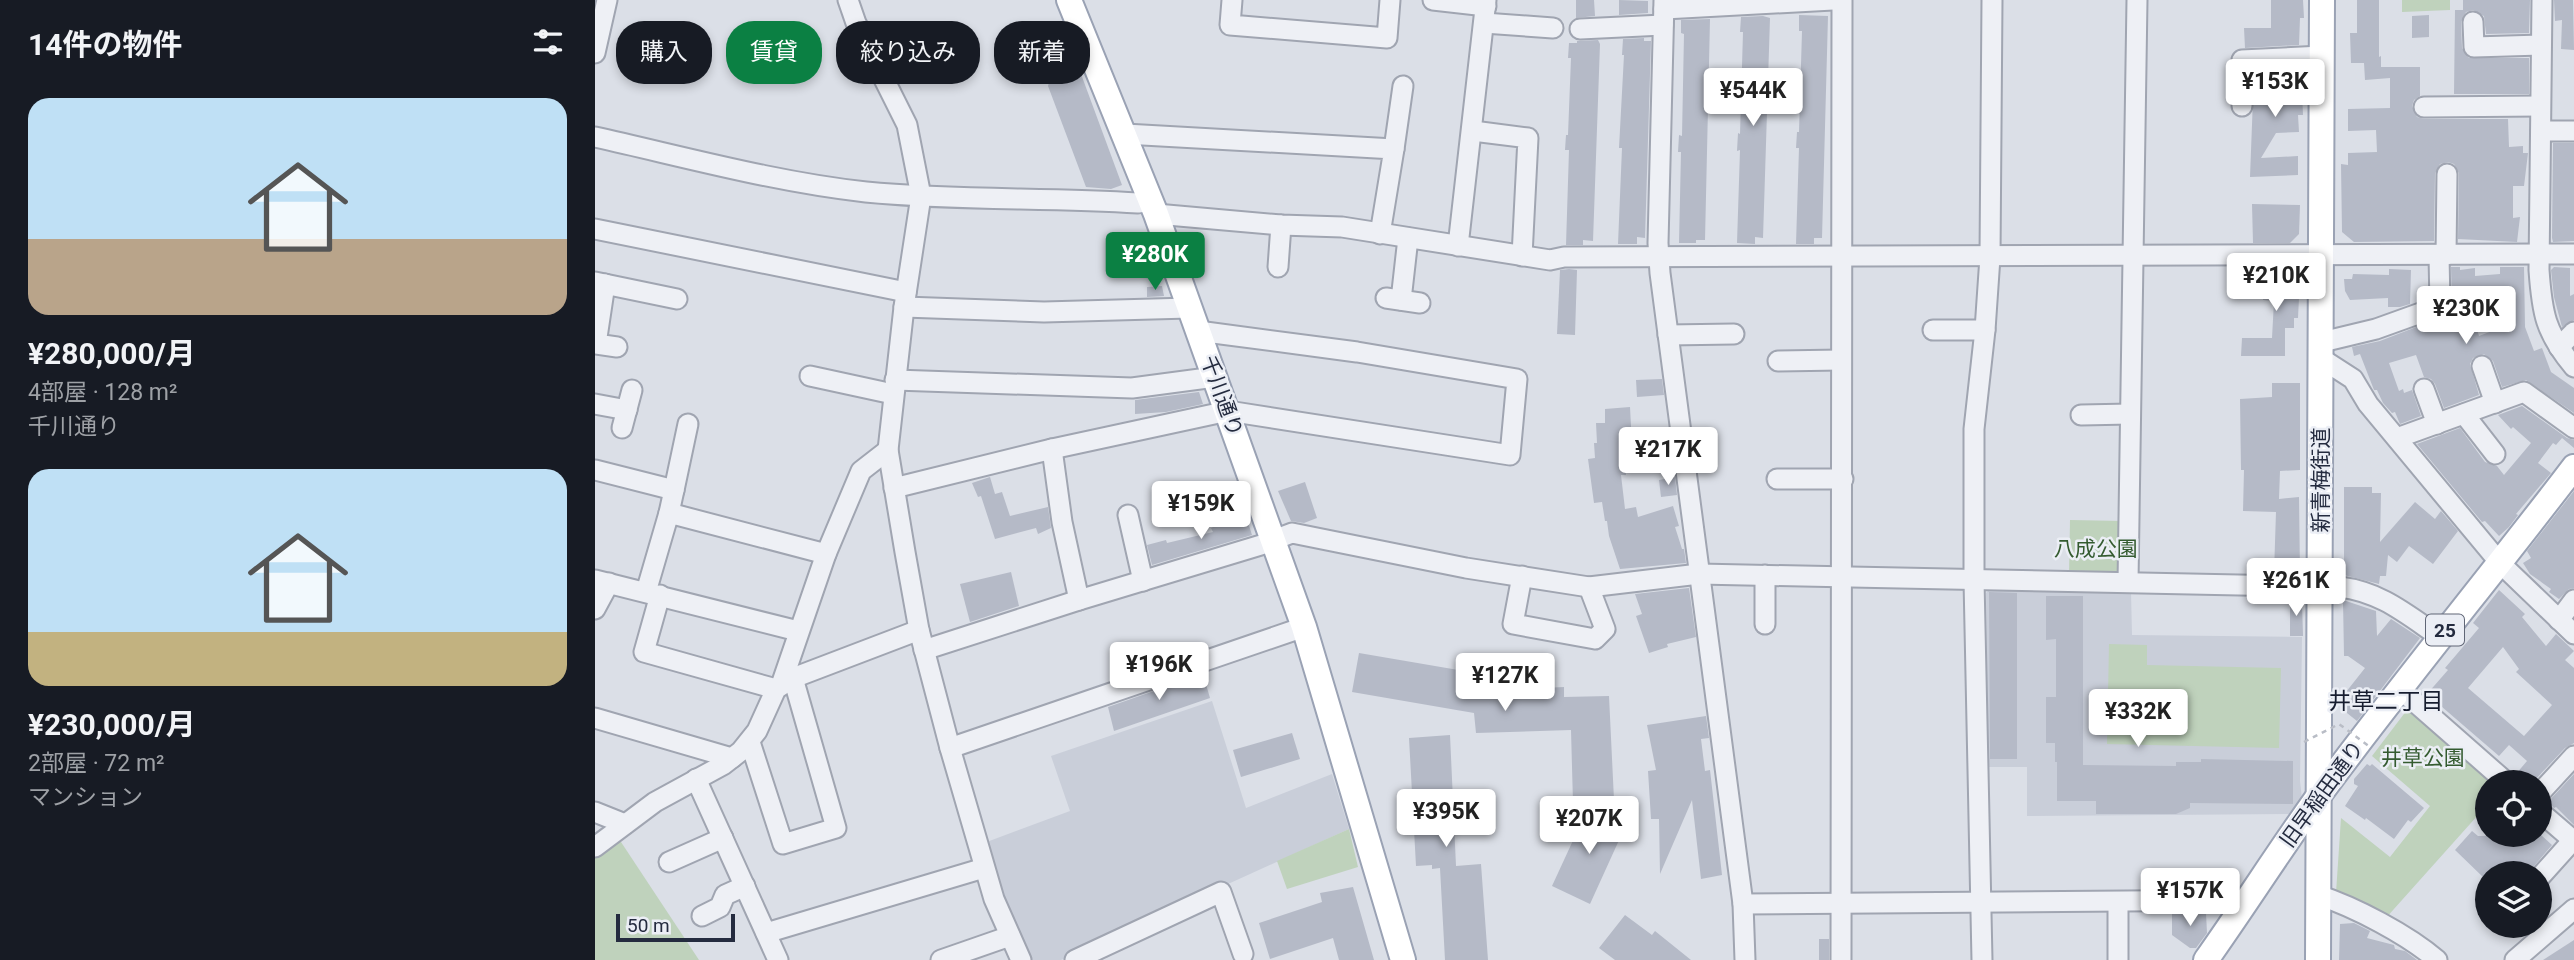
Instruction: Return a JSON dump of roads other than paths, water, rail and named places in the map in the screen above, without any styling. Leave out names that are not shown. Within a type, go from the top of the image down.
[{"type":"main road","name":"千川通り","points":[[1069,0],[1153,207],[1304,627],[1403,960]]},
{"type":"main road","name":"新青梅街道","points":[[2318,960],[2322,0]]},
{"type":"main road","name":"旧早稲田通り","points":[[2206,960],[2319,796],[2574,467]]},
{"type":"street","points":[[595,53],[607,0]]},
{"type":"street","points":[[848,0],[907,125],[921,196],[905,299],[888,450],[919,630],[984,868],[1021,960]]},
{"type":"street","points":[[1232,0],[1230,25],[1387,38],[1391,0]]},
{"type":"street","points":[[1433,0],[1553,28]]},
{"type":"street","points":[[1580,29],[1664,11],[1833,0]]},
{"type":"street","points":[[1841,960],[1842,0]]},
{"type":"street","points":[[1982,960],[1974,580],[1974,429],[1986,330],[1990,257],[1992,0]]},
{"type":"street","points":[[2128,582],[2137,0]]},
{"type":"street","points":[[2542,0],[2539,254],[2541,303],[2544,320],[2574,367]]},
{"type":"street","points":[[1458,246],[1485,10]]},
{"type":"street","points":[[1664,11],[1659,258],[1742,904],[1745,960]]},
{"type":"street","points":[[2473,22],[2474,47],[2541,45]]},
{"type":"street","points":[[2242,106],[2242,60],[2322,55]]},
{"type":"street","points":[[1380,234],[1402,86]]},
{"type":"street","points":[[2424,107],[2540,106]]},
{"type":"street","points":[[1473,131],[1528,138],[1522,256]]},
{"type":"street","points":[[2541,131],[2574,131]]},
{"type":"street","points":[[1125,134],[1394,149]]},
{"type":"street","points":[[595,137],[762,175],[865,192],[1138,203],[1282,225],[1342,227],[1551,260],[1564,257],[2574,254]]},
{"type":"street","points":[[2447,174],[2440,306],[2322,351],[2353,379],[2368,404],[2500,564],[2574,634]]},
{"type":"street","points":[[1278,267],[1282,225]]},
{"type":"street","points":[[595,229],[905,299],[1044,312],[1189,308]]},
{"type":"street","points":[[1403,300],[1408,238]]},
{"type":"street","points":[[617,347],[596,344],[600,283],[677,299]]},
{"type":"street","points":[[1933,330],[1986,330]]},
{"type":"street","points":[[894,488],[1052,449],[1228,411],[1510,455],[1517,379],[1357,352],[1198,331]]},
{"type":"street","points":[[2559,346],[2574,332]]},
{"type":"street","points":[[1668,335],[1734,334]]},
{"type":"street","points":[[1778,361],[1841,360]]},
{"type":"street","points":[[2482,366],[2495,402]]},
{"type":"street","points":[[810,376],[894,387],[1132,388],[1215,377]]},
{"type":"street","points":[[2424,389],[2437,424]]},
{"type":"street","points":[[595,404],[624,419],[632,390]]},
{"type":"street","points":[[2397,438],[2525,392],[2574,428]]},
{"type":"street","points":[[2081,415],[2130,414]]},
{"type":"street","points":[[2464,414],[2495,454]]},
{"type":"street","points":[[688,424],[653,593],[645,652],[783,684],[919,630]]},
{"type":"street","points":[[1052,449],[1062,522],[1079,600]]},
{"type":"street","points":[[595,847],[655,802],[732,758],[750,742],[783,684],[798,631],[826,554],[861,471],[888,450]]},
{"type":"street","points":[[595,470],[674,490]]},
{"type":"street","points":[[1777,478],[1843,479]]},
{"type":"street","points":[[669,513],[826,554]]},
{"type":"street","points":[[1128,515],[1143,581]]},
{"type":"street","points":[[924,650],[1291,533],[1589,587],[1699,574],[2321,586],[2357,589],[2379,597],[2440,637]]},
{"type":"street","points":[[1765,575],[1765,624]]},
{"type":"street","points":[[1522,576],[1513,624],[1595,639],[1605,629],[1589,587]]},
{"type":"street","points":[[595,609],[602,582],[798,631]]},
{"type":"street","points":[[2559,620],[2574,600]]},
{"type":"street","points":[[950,748],[1304,627]]},
{"type":"street","points":[[750,742],[783,844],[836,828],[783,684]]},
{"type":"street","points":[[2400,689],[2492,770]]},
{"type":"street","points":[[595,718],[732,758]]},
{"type":"street","points":[[2552,780],[2574,756]]},
{"type":"street","points":[[696,779],[778,960]]},
{"type":"street","points":[[595,812],[625,824]]},
{"type":"street","points":[[2552,822],[2574,840],[2552,864]]},
{"type":"street","points":[[669,862],[723,838]]},
{"type":"street","points":[[766,933],[984,868]]},
{"type":"street","points":[[702,916],[720,907],[725,895],[745,886]]},
{"type":"street","points":[[1075,960],[1221,892],[1243,954]]},
{"type":"street","points":[[2318,895],[2339,902],[2379,923],[2426,950],[2437,960]]},
{"type":"street","points":[[1742,904],[2249,900]]},
{"type":"street","points":[[2117,902],[2118,960]]},
{"type":"street","points":[[2515,960],[2574,909]]},
{"type":"street","points":[[941,960],[1010,936]]},
{"type":"district","name":"井草二丁目","points":[[2386,701]]},
{"type":"park label","name":"八成公園","points":[[2096,549]]},
{"type":"park label","name":"井草公園","points":[[2423,758]]}]
